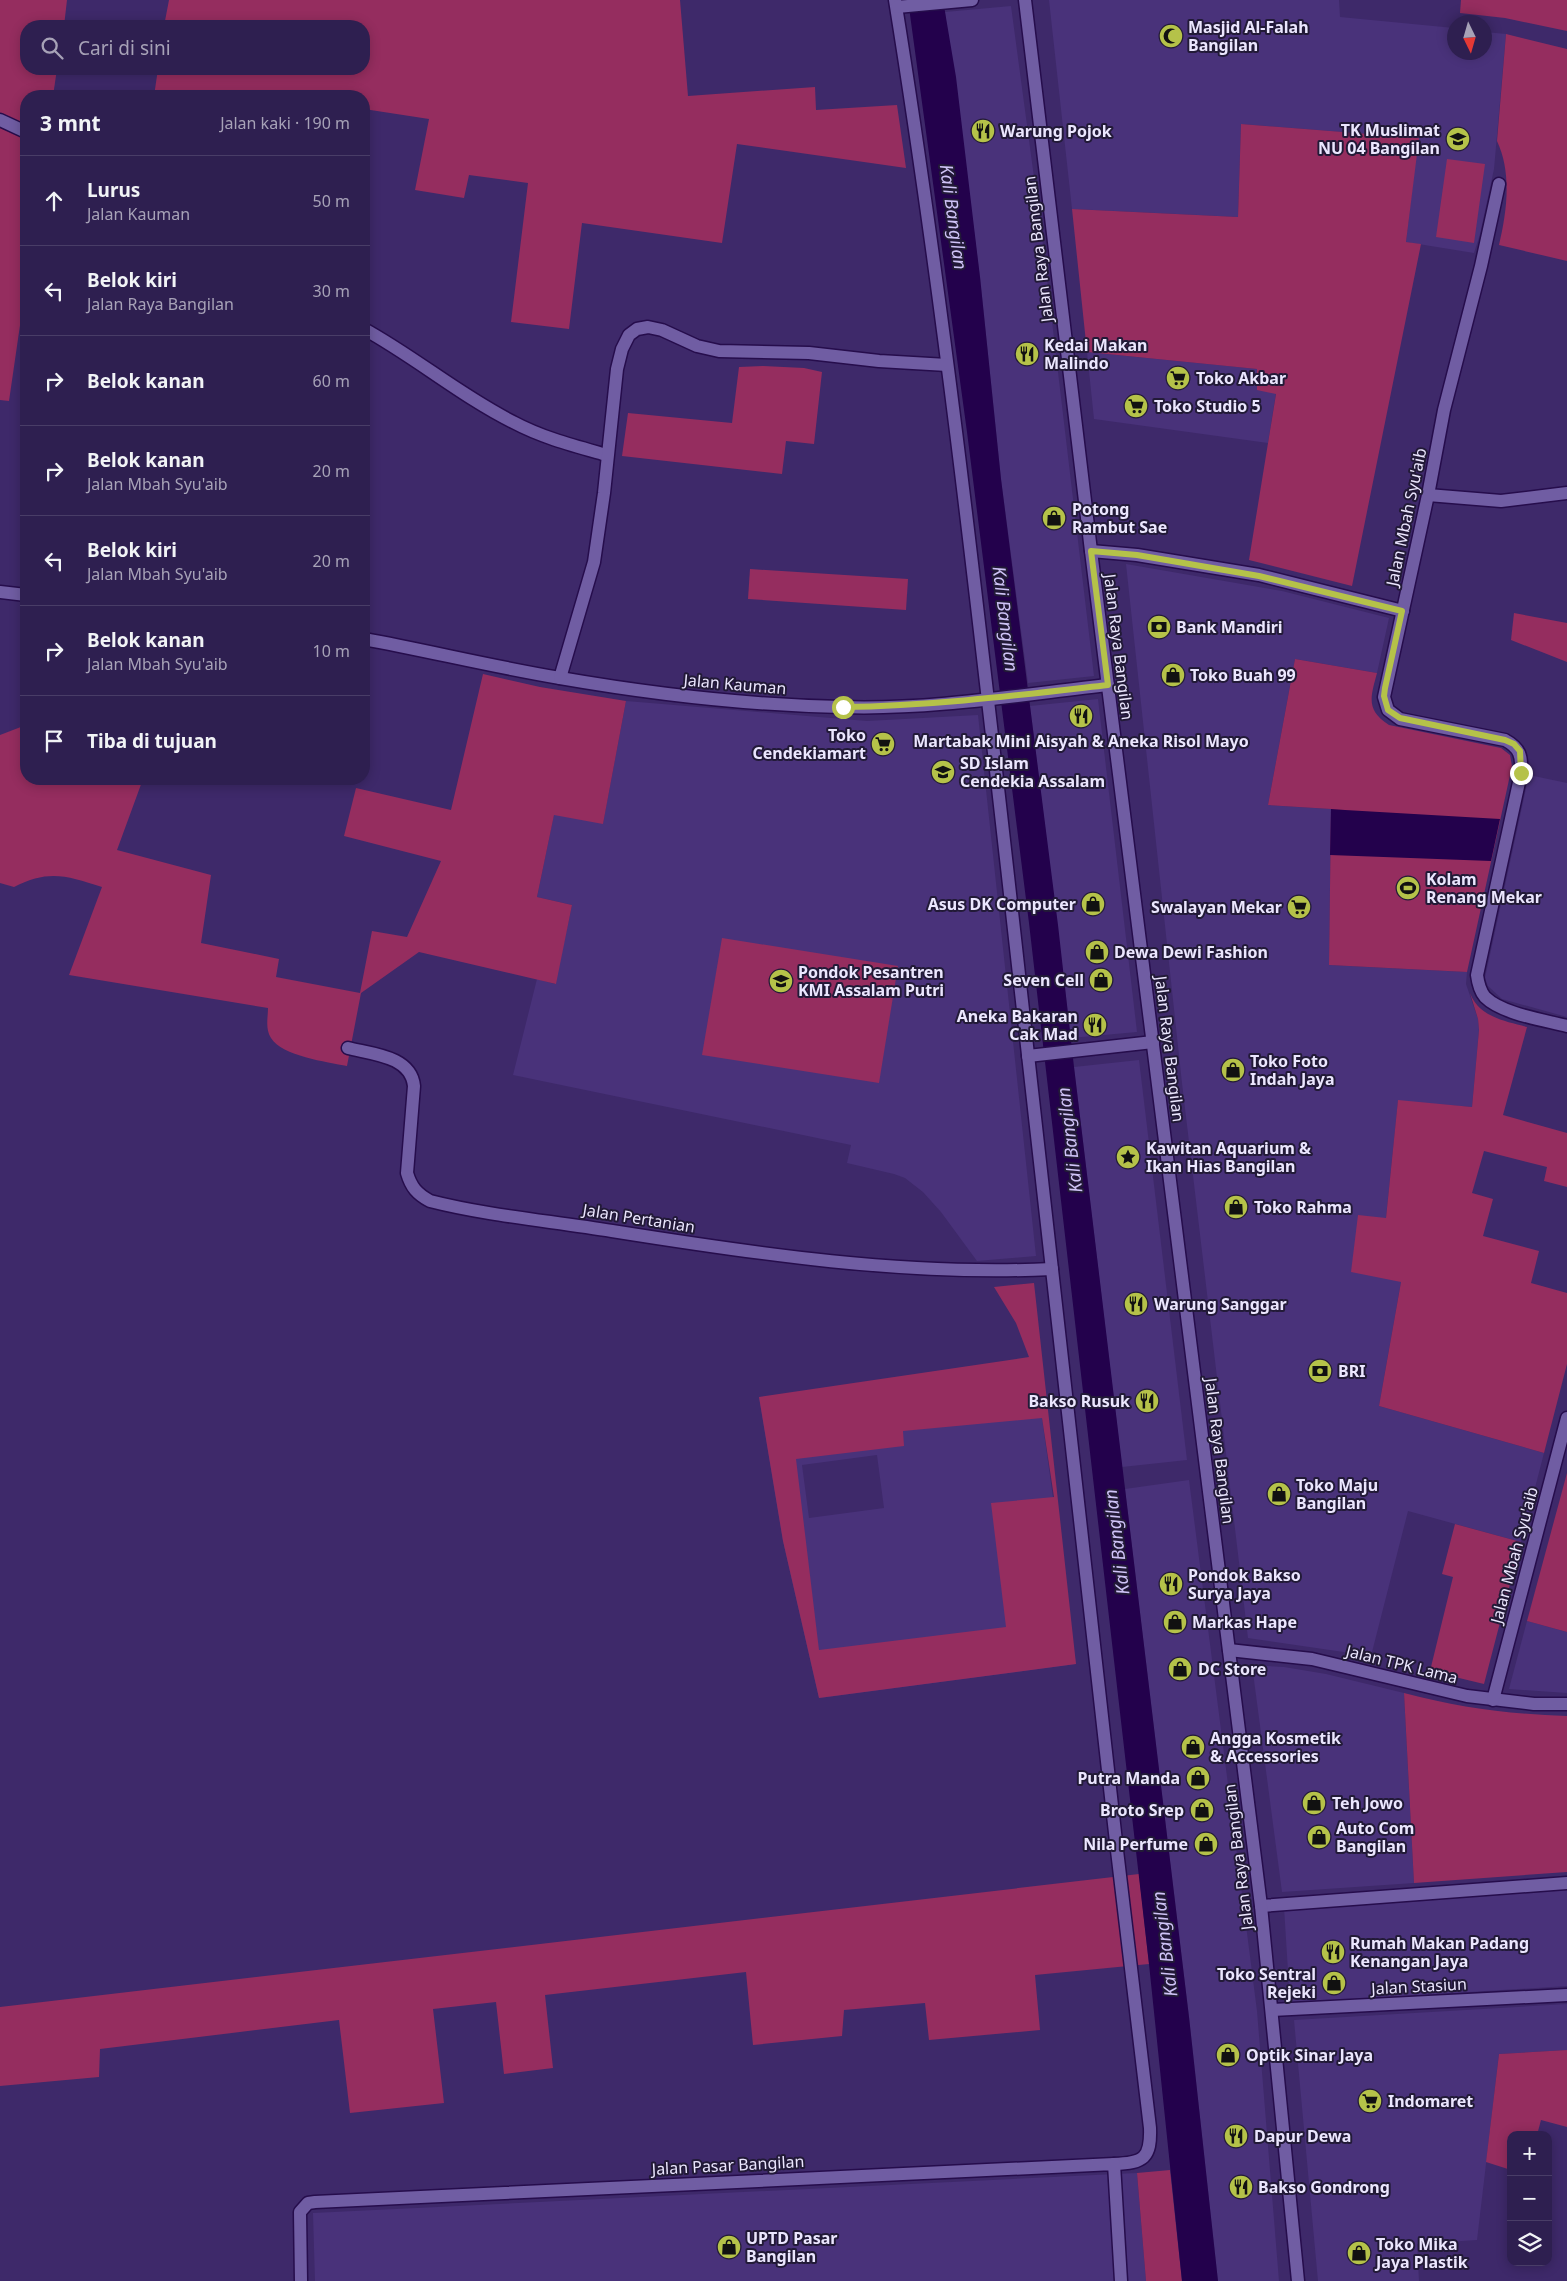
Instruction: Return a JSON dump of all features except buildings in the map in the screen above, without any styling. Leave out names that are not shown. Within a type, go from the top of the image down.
[{"type":"street","name":"Jalan Raya Bangilan","points":[[1024,0],[1091,551],[1261,1906],[1298,2281]]},
{"type":"street","points":[[967,1],[898,5],[993,698],[1033,1056],[1052,1269]]},
{"type":"street","points":[[0,120],[20,129]]},
{"type":"street","name":"Jalan Mbah Syu'aib","points":[[1499,184],[1481,266],[1444,410],[1428,495],[1384,696],[1388,710],[1400,718],[1505,740],[1514,744],[1520,751],[1522,760],[1521,773],[1478,962],[1477,975],[1484,996],[1505,1009],[1567,1026]]},
{"type":"street","points":[[560,678],[594,562],[602,512],[617,370],[622,349],[629,335],[636,330],[648,327],[662,330],[697,346],[720,351],[809,353],[879,361],[947,365]]},
{"type":"street","points":[[370,333],[417,360],[512,422],[559,442],[607,455]]},
{"type":"street","points":[[1428,495],[1501,501],[1567,493]]},
{"type":"street","points":[[1091,551],[1137,555],[1259,576],[1402,611]]},
{"type":"street","points":[[0,592],[20,594]]},
{"type":"street","name":"Jalan Kauman","points":[[370,640],[560,678],[692,696],[802,706],[894,707],[1108,685]]},
{"type":"street","points":[[1033,1056],[1153,1042]]},
{"type":"street","name":"Jalan Pertanian","points":[[348,1048],[403,1064],[413,1077],[407,1173],[410,1184],[418,1194],[430,1201],[669,1240],[851,1263],[948,1271],[995,1272],[1052,1269]]},
{"type":"street","name":"Jalan Pasar Bangilan","points":[[301,2281],[300,2212],[308,2203],[1114,2164],[1136,2162],[1142,2159],[1150,2144],[1150,2128],[1119,1874],[1052,1269]]},
{"type":"street","name":"Jalan Mbah Syu'aib","points":[[1493,1700],[1567,1418]]},
{"type":"street","name":"Jalan TPK Lama","points":[[1229,1650],[1312,1659],[1363,1670],[1442,1691],[1493,1700],[1567,1704]]},
{"type":"street","points":[[1261,1906],[1567,1883]]},
{"type":"street","name":"Jalan Stasiun","points":[[1272,2010],[1567,1995]]},
{"type":"street","points":[[1114,2164],[1121,2281]]},
{"type":"shaded area","points":[[0,0],[67,0],[65,20],[20,20],[20,75],[56,75],[54,90],[20,90],[20,325],[9,401],[0,400]]},
{"type":"shaded area","points":[[169,0],[680,0],[688,96],[815,87],[816,110],[897,105],[906,168],[737,144],[722,243],[582,223],[569,329],[511,322],[528,183],[469,175],[464,198],[415,190],[429,119],[370,110],[370,90],[155,90],[157,75],[370,75],[370,20],[165,20]]},
{"type":"shaded area","points":[[1049,0],[1339,0],[1340,17],[1447,27],[1447,60],[1492,60],[1492,33],[1506,34],[1494,169],[1474,253],[1406,242],[1418,138],[1241,124],[1238,217],[1072,209]]},
{"type":"shaded area","points":[[1461,0],[1567,0],[1567,31],[1492,17],[1492,15],[1460,13]]},
{"type":"shaded area","points":[[1011,6],[1042,237],[1094,676],[1028,683],[1001,479],[980,277],[945,12]]},
{"type":"shaded area","points":[[1506,34],[1567,49],[1567,261],[1499,245],[1507,192],[1505,166],[1497,141]]},
{"type":"shaded area","points":[[1241,124],[1419,138],[1406,242],[1421,244],[1352,586],[1249,560],[1276,394],[1257,390],[1257,369],[1087,352],[1072,209],[1238,217]]},
{"type":"shaded area","points":[[1447,159],[1485,164],[1474,243],[1436,237]]},
{"type":"shaded area","points":[[1087,352],[1258,369],[1276,393],[1268,443],[1094,419]]},
{"type":"shaded area","points":[[739,367],[804,368],[822,372],[814,444],[786,441],[782,474],[622,456],[628,413],[732,423]]},
{"type":"shaded area","points":[[1126,564],[1282,591],[1389,618],[1377,673],[1295,659],[1268,805],[1331,809],[1329,965],[1467,972],[1466,984],[1478,1019],[1479,1030],[1472,1107],[1398,1101],[1386,1218],[1401,1282],[1379,1406],[1544,1453],[1521,1542],[1408,1511],[1371,1656],[1248,1638],[1182,1083]]},
{"type":"shaded area","points":[[750,569],[908,579],[906,610],[748,599]]},
{"type":"shaded area","points":[[1514,613],[1567,623],[1567,662],[1511,640]]},
{"type":"shaded area","points":[[1295,659],[1377,673],[1372,696],[1373,708],[1376,714],[1389,725],[1501,748],[1510,755],[1512,766],[1467,972],[1329,965],[1331,809],[1268,805]]},
{"type":"shaded area","points":[[483,674],[540,687],[626,701],[603,824],[554,815],[537,897],[572,905],[556,984],[419,952],[361,993],[347,1066],[295,1054],[277,1044],[271,1038],[268,1031],[268,1008],[69,975],[102,887],[58,876],[48,876],[26,881],[14,887],[0,883],[0,735],[20,727],[20,785],[141,785],[117,850],[211,875],[201,943],[279,959],[276,977],[360,993],[372,931],[407,937],[441,861],[344,836],[356,788],[451,810]]},
{"type":"shaded area","points":[[1098,699],[1137,1032],[1071,1038],[1030,706]]},
{"type":"shaded area","name":"Pondok Pesantren KMI Assalam Putri","points":[[626,701],[867,721],[978,715],[1036,1256],[977,1261],[941,1212],[923,1192],[905,1178],[847,1163],[851,1145],[513,1075],[537,979],[555,984],[572,905],[537,897],[554,814],[603,823]]},
{"type":"shaded area","points":[[1529,775],[1567,783],[1567,1017],[1502,999],[1488,986],[1485,978]]},
{"type":"shaded area","points":[[722,938],[898,966],[879,1083],[702,1055]]},
{"type":"shaded area","points":[[1470,993],[1474,1001],[1486,1013],[1527,1027],[1503,1115],[1567,1133],[1567,1187],[1544,1181],[1547,1167],[1484,1151],[1472,1193],[1493,1199],[1483,1236],[1539,1251],[1531,1283],[1567,1293],[1567,1364],[1544,1453],[1379,1406],[1401,1282],[1351,1272],[1358,1215],[1386,1218],[1398,1100],[1472,1107],[1479,1030],[1478,1019]]},
{"type":"shaded area","points":[[1139,1060],[1187,1460],[1122,1467],[1074,1067]]},
{"type":"shaded area","points":[[1034,1283],[1076,1664],[819,1698],[783,1541],[759,1397],[1029,1357],[1016,1323],[994,1287]],"holes":[[[1042,1418],[1054,1497],[991,1503],[1006,1627],[819,1650],[796,1459],[904,1446],[903,1431]]]},
{"type":"shaded area","points":[[759,1397],[1042,1418],[1076,1664],[819,1698],[783,1541]],"holes":[[[877,1455],[884,1508],[809,1518],[802,1465]]]},
{"type":"shaded area","points":[[1567,1473],[1567,1632],[1527,1621]]},
{"type":"shaded area","points":[[1189,1480],[1257,2011],[1279,2281],[1218,2281],[1189,2017],[1125,1489]]},
{"type":"shaded area","points":[[1455,1524],[1521,1542],[1484,1684],[1430,1671],[1453,1577],[1442,1574]]},
{"type":"shaded area","points":[[1527,1621],[1567,1632],[1567,1693],[1509,1689]]},
{"type":"shaded area","points":[[1252,1665],[1284,1667],[1326,1674],[1404,1693],[1414,1883],[1282,1892]]},
{"type":"shaded area","points":[[1404,1693],[1445,1703],[1485,1709],[1525,1714],[1567,1716],[1567,1872],[1414,1883]]},
{"type":"shaded area","points":[[1139,1874],[1149,1964],[1035,1975],[1040,2030],[929,2040],[925,2003],[844,2010],[842,2036],[753,2045],[746,1972],[545,1995],[553,2068],[504,2074],[496,2002],[433,2009],[444,2103],[350,2113],[339,2020],[100,2049],[99,2077],[0,2086],[0,2007]]},
{"type":"shaded area","points":[[1567,1890],[1567,1986],[1290,2003],[1284,1907]]},
{"type":"shaded area","points":[[1567,2004],[1567,2050],[1499,2054],[1477,2240],[1417,2244],[1419,2281],[1318,2281],[1294,2020]]},
{"type":"shaded area","points":[[1567,2050],[1567,2127],[1541,2120],[1538,2131],[1507,2131],[1507,2169],[1486,2162],[1499,2054]]},
{"type":"shaded area","points":[[1170,2170],[1182,2281],[1146,2281],[1137,2173]]},
{"type":"shaded area","name":"UPTD Pasar Bangilan","points":[[1137,2173],[1146,2281],[315,2281],[313,2213]]},
{"type":"water","name":"Kali Bangilan","points":[[908,0],[943,0],[956,77],[980,277],[1001,479],[1058,925],[1189,2017],[1218,2281],[1182,2281],[1149,1964],[1029,923],[967,432]]},
{"type":"water","points":[[1331,809],[1500,819],[1491,861],[1330,855]]},
{"type":"place","name":"Masjid Al-Falah Bangilan","points":[[1171,36]]},
{"type":"place","name":"Warung Pojok","points":[[983,131]]},
{"type":"place","name":"TK Muslimat NU 04 Bangilan","points":[[1458,139]]},
{"type":"place","name":"Kedai Makan Malindo","points":[[1027,354]]},
{"type":"place","name":"Toko Akbar","points":[[1178,378]]},
{"type":"place","name":"Toko Studio 5","points":[[1136,406]]},
{"type":"place","name":"Potong Rambut Sae","points":[[1054,518]]},
{"type":"place","name":"Bank Mandiri","points":[[1159,627]]},
{"type":"place","name":"Toko Buah 99","points":[[1173,675]]},
{"type":"place","name":"Martabak Mini Aisyah & Aneka Risol Mayo","points":[[1081,716]]},
{"type":"place","name":"Toko Cendekiamart","points":[[883,744]]},
{"type":"place","name":"SD Islam Cendekia Assalam","points":[[943,772]]},
{"type":"place","name":"Kolam Renang Mekar","points":[[1408,888]]},
{"type":"place","name":"Asus DK Computer","points":[[1093,904]]},
{"type":"place","name":"Swalayan Mekar","points":[[1299,907]]},
{"type":"place","name":"Dewa Dewi Fashion","points":[[1097,952]]},
{"type":"place","name":"Seven Cell","points":[[1101,980]]},
{"type":"place","name":"Pondok Pesantren KMI Assalam Putri","points":[[781,981]]},
{"type":"place","name":"Aneka Bakaran Cak Mad","points":[[1095,1025]]},
{"type":"place","name":"Toko Foto Indah Jaya","points":[[1233,1070]]},
{"type":"place","name":"Kawitan Aquarium & Ikan Hias Bangilan","points":[[1128,1157]]},
{"type":"place","name":"Toko Rahma","points":[[1236,1207]]},
{"type":"place","name":"Warung Sanggar","points":[[1136,1304]]},
{"type":"place","name":"BRI","points":[[1320,1371]]},
{"type":"place","name":"Bakso Rusuk","points":[[1147,1401]]},
{"type":"place","name":"Toko Maju Bangilan","points":[[1279,1494]]},
{"type":"place","name":"Pondok Bakso Surya Jaya","points":[[1171,1584]]},
{"type":"place","name":"Markas Hape","points":[[1175,1622]]},
{"type":"place","name":"DC Store","points":[[1180,1669]]},
{"type":"place","name":"Angga Kosmetik & Accessories","points":[[1193,1747]]},
{"type":"place","name":"Putra Manda","points":[[1198,1778]]},
{"type":"place","name":"Teh Jowo","points":[[1314,1803]]},
{"type":"place","name":"Broto Srep","points":[[1202,1810]]},
{"type":"place","name":"Auto Com Bangilan","points":[[1319,1837]]},
{"type":"place","name":"Nila Perfume","points":[[1206,1844]]},
{"type":"place","name":"Rumah Makan Padang Kenangan Jaya","points":[[1333,1952]]},
{"type":"place","name":"Toko Sentral Rejeki","points":[[1334,1983]]},
{"type":"place","name":"Optik Sinar Jaya","points":[[1228,2055]]},
{"type":"place","name":"Indomaret","points":[[1370,2101]]},
{"type":"place","name":"Dapur Dewa","points":[[1236,2136]]},
{"type":"place","name":"Bakso Gondrong","points":[[1241,2187]]},
{"type":"place","name":"UPTD Pasar Bangilan","points":[[729,2247]]},
{"type":"place","name":"Toko Mika Jaya Plastik","points":[[1359,2253]]},
{"type":"route","points":[[843,707],[894,707],[988,699],[1108,685],[1091,551],[1137,555],[1259,576],[1402,611],[1385,688],[1385,704],[1388,710],[1400,718],[1505,740],[1514,744],[1520,751],[1522,760],[1521,773]]}]
